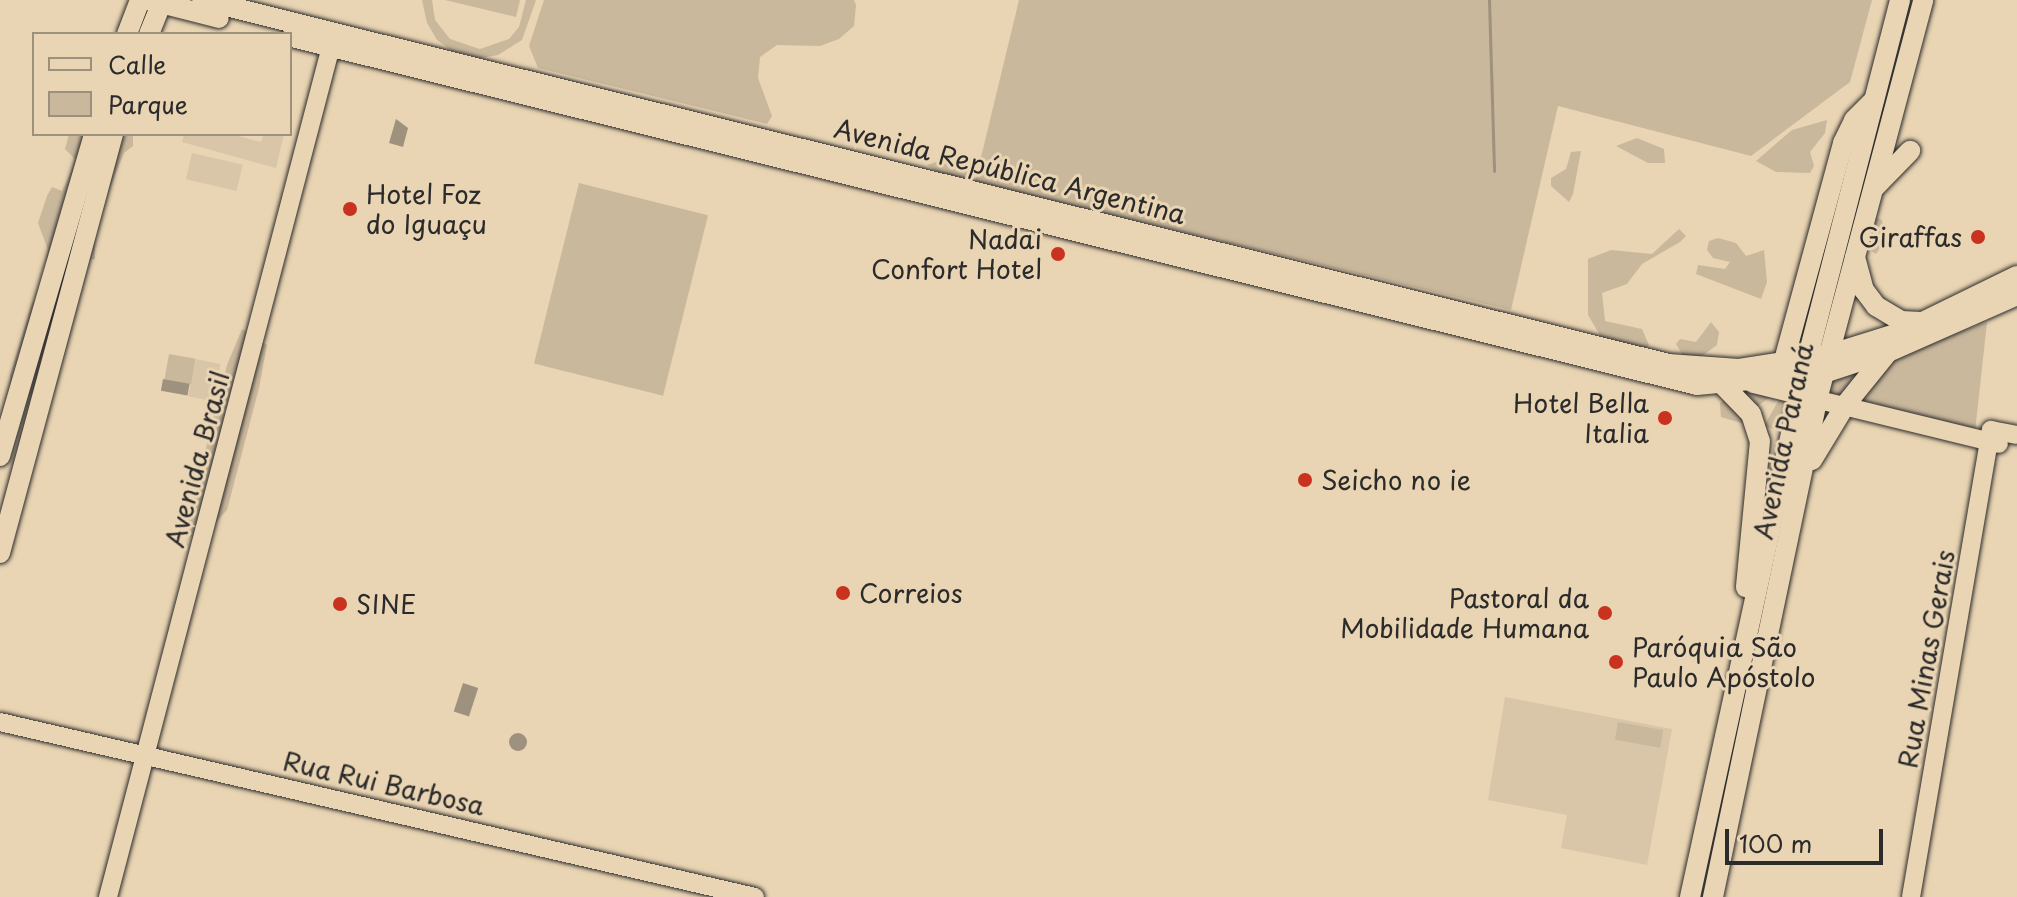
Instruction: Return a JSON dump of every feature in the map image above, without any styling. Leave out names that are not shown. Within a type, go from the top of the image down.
[{"type":"main road","points":[[128,32],[140,0]]},
{"type":"main road","name":"Avenida República Argentina","points":[[202,0],[333,40],[1666,380],[1723,385],[1814,376]]},
{"type":"main road","name":"Avenida Paraná","points":[[1690,897],[1742,649],[1814,376],[1874,100],[1900,0]]},
{"type":"main road","name":"Avenida Paraná","points":[[1713,897],[1798,487],[1814,376],[1855,254],[1923,0]]},
{"type":"main road","points":[[150,32],[158,1],[274,32]]},
{"type":"main road","name":"Avenida República Argentina","points":[[292,36],[333,40],[1668,364],[1707,369],[1783,364],[1814,376]]},
{"type":"main road","points":[[1783,364],[1843,143],[1854,120],[1874,100]]},
{"type":"main road","points":[[0,456],[93,136]]},
{"type":"main road","points":[[0,553],[112,136]]},
{"type":"main road","points":[[1871,191],[1910,151]]},
{"type":"main road","points":[[1855,254],[1864,290],[1876,306],[1901,321],[1925,321]]},
{"type":"main road","points":[[1814,376],[2017,276]]},
{"type":"main road","points":[[1814,376],[1888,352],[2017,295]]},
{"type":"main road","points":[[1798,487],[1846,404],[1888,352]]},
{"type":"main road","points":[[1723,385],[1751,414],[1760,441],[1742,649]]},
{"type":"street","name":"Avenida Brasil","points":[[108,897],[333,40]]},
{"type":"street","name":"Avenida República Argentina","points":[[1814,376],[1846,404],[1990,436],[2017,448]]},
{"type":"street","name":"Avenida República Argentina","points":[[1990,436],[2017,435]]},
{"type":"street","name":"Rua Minas Gerais","points":[[1911,897],[1990,436]]},
{"type":"street","name":"Rua Rui Barbosa","points":[[0,722],[755,897]]},
{"type":"shaded area","points":[[396,119],[408,128],[403,147],[389,143]]},
{"type":"shaded area","points":[[184,136],[238,136],[261,142],[263,136],[284,136],[276,168],[182,142]]},
{"type":"shaded area","points":[[192,153],[243,165],[237,191],[186,179]]},
{"type":"shaded area","points":[[196,359],[220,364],[213,401],[188,396]]},
{"type":"shaded area","points":[[163,379],[190,384],[188,396],[161,391]]},
{"type":"shaded area","points":[[463,683],[478,688],[469,716],[454,712]]},
{"type":"shaded area","points":[[1505,697],[1672,729],[1647,865],[1561,848],[1567,815],[1488,800]]},
{"type":"shaded area","points":[[514,733],[522,733],[527,742],[525,749],[514,751],[509,746],[509,738]]},
{"type":"green space","points":[[422,0],[432,0],[435,20],[450,39],[480,49],[509,39],[519,27],[526,0],[536,0],[522,40],[498,55],[480,58],[452,51],[437,40],[427,23]]},
{"type":"green space","points":[[445,0],[520,0],[516,17]]},
{"type":"green space","points":[[544,0],[854,0],[856,5],[854,26],[839,39],[820,46],[777,45],[760,57],[758,78],[772,116],[767,124],[538,68],[529,46]]},
{"type":"green space","points":[[1019,0],[1872,0],[1850,82],[1751,156],[1558,106],[1511,310],[975,182]]},
{"type":"green space","points":[[1827,120],[1825,133],[1810,152],[1814,166],[1810,173],[1776,172],[1756,161],[1792,130]]},
{"type":"green space","points":[[68,136],[133,136],[133,146],[124,153],[95,225],[95,259],[81,262],[69,285],[52,292],[41,288],[48,250],[38,223],[52,187],[62,191],[71,172],[75,159],[65,149]]},
{"type":"green space","points":[[1637,138],[1664,149],[1665,163],[1648,163],[1616,146]]},
{"type":"green space","points":[[1581,151],[1569,202],[1551,186],[1551,178],[1566,169],[1571,152]]},
{"type":"green space","points":[[936,162],[972,172],[968,178],[941,174],[927,165]]},
{"type":"green space","points":[[579,183],[708,215],[663,396],[534,363]]},
{"type":"green space","points":[[1855,200],[1864,212],[1882,220],[1885,240],[1876,254],[1836,228],[1832,212],[1842,202]]},
{"type":"green space","points":[[1679,229],[1686,236],[1680,242],[1642,264],[1627,284],[1602,293],[1605,321],[1642,329],[1649,345],[1642,353],[1601,337],[1588,315],[1588,259],[1611,250],[1652,254]]},
{"type":"green space","points":[[1718,238],[1736,243],[1746,256],[1764,250],[1767,282],[1761,299],[1696,274],[1698,265],[1725,269],[1730,262],[1713,258],[1707,250],[1709,241]]},
{"type":"green space","points":[[43,293],[52,295],[57,316],[37,391],[16,404],[10,397],[10,375],[32,303]]},
{"type":"green space","points":[[1711,322],[1719,332],[1717,345],[1702,356],[1704,362],[1684,357],[1676,344],[1680,339],[1696,342]]},
{"type":"green space","points":[[1987,322],[1975,432],[1827,394],[1831,379]]},
{"type":"green space","points":[[242,329],[267,345],[227,510],[201,539],[184,535],[227,365]]},
{"type":"green space","points":[[169,354],[196,359],[191,384],[164,380]]},
{"type":"green space","points":[[1747,386],[1793,401],[1787,434],[1764,426],[1780,398],[1770,397],[1755,408],[1751,426],[1721,417],[1720,403]]},
{"type":"green space","points":[[1618,722],[1663,730],[1660,748],[1615,740]]},
{"type":"waterway","points":[[1489,0],[1494,171]]},
{"type":"place","name":"Hotel Foz do Iguaçu","points":[[350,209]]},
{"type":"place","name":"Giraffas","points":[[1978,237]]},
{"type":"place","name":"Nadai Confort Hotel","points":[[1058,254]]},
{"type":"place","name":"Hotel Bella Italia","points":[[1665,418]]},
{"type":"place","name":"Seicho no ie","points":[[1305,480]]},
{"type":"place","name":"Correios","points":[[843,593]]},
{"type":"place","name":"SINE","points":[[340,604]]},
{"type":"place","name":"Pastoral da Mobilidade Humana","points":[[1605,613]]},
{"type":"place","name":"Paróquia São Paulo Apóstolo","points":[[1616,662]]}]
